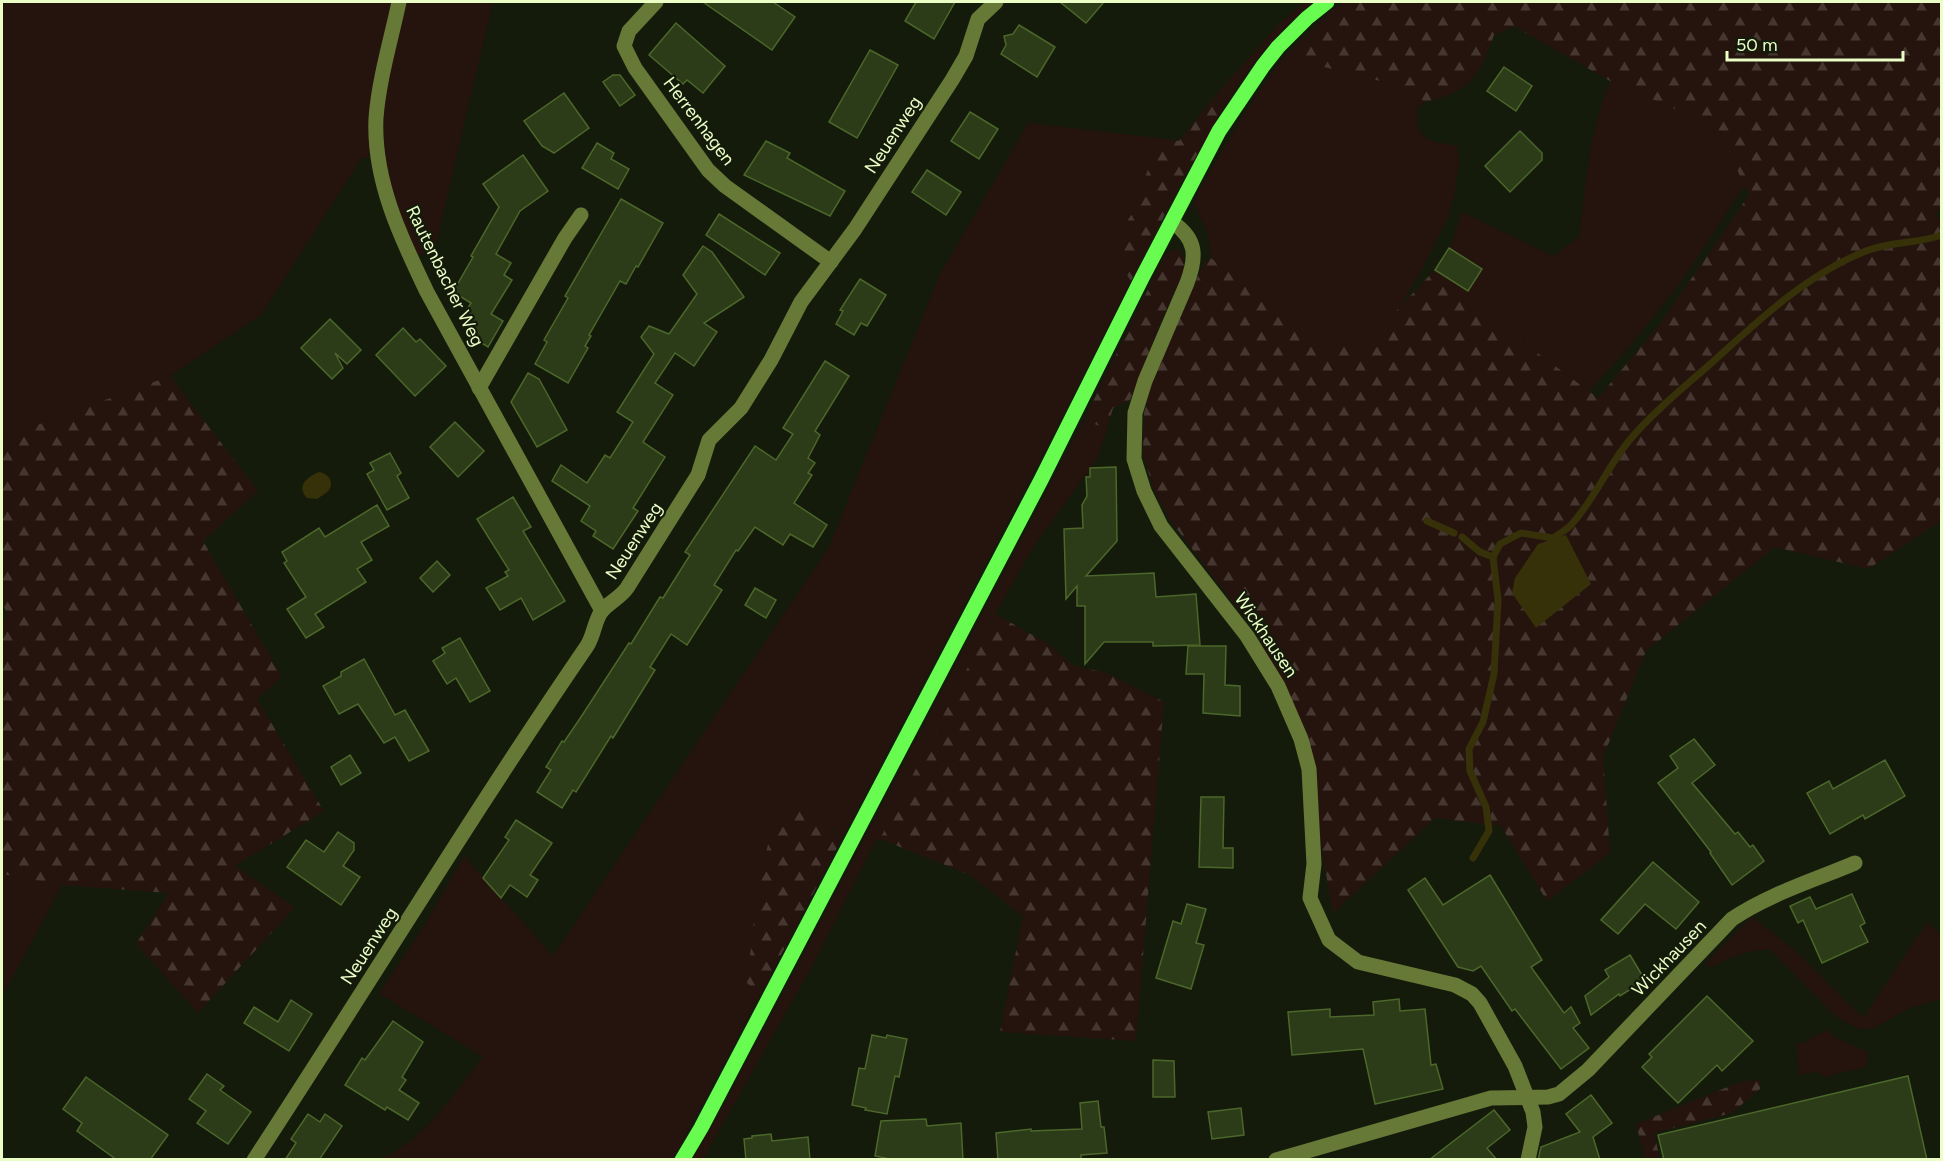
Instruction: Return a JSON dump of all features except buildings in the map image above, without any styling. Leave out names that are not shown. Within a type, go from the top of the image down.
[{"type":"main road","points":[[682,1160],[701,1128],[1041,480],[1219,131],[1263,66],[1290,34],[1327,2]]},
{"type":"street","name":"Rautenbacher Weg","points":[[399,2],[378,101],[376,137],[387,200],[403,242],[427,292],[602,611]]},
{"type":"street","name":"Herrenhagen","points":[[656,2],[629,31],[624,46],[635,68],[708,170],[725,186],[831,262]]},
{"type":"street","name":"Neuenweg","points":[[254,1160],[509,761],[590,641],[602,611],[622,597],[698,476],[709,440],[741,408],[771,360],[801,302],[855,229],[952,80],[968,50],[978,19],[996,2]]},
{"type":"street","name":"Rautenbacher Weg","points":[[479,388],[581,214]]},
{"type":"street","name":"Wickhausen","points":[[1172,222],[1189,238],[1194,252],[1193,267],[1142,389],[1135,413],[1134,459],[1150,506],[1161,526],[1247,636],[1278,686],[1301,739],[1309,769],[1314,864],[1310,898],[1329,940],[1358,962],[1443,981],[1472,994],[1501,1038],[1533,1112],[1535,1127],[1528,1160]]},
{"type":"street","name":"Wickhausen","points":[[1276,1160],[1491,1098],[1548,1097],[1559,1094],[1573,1083],[1683,973],[1732,920],[1746,910],[1855,863]]},
{"type":"green space","points":[[2,2],[393,2],[371,151],[367,157],[361,159],[262,314],[170,376],[2,438]]},
{"type":"green space","points":[[405,2],[493,2],[434,252],[416,255],[388,177],[382,132],[388,76]]},
{"type":"green space","points":[[1304,2],[1313,2],[1265,49],[1226,104],[1214,97],[1277,26]]},
{"type":"green space","points":[[1344,2],[1941,2],[1942,207],[1935,215],[1942,221],[1941,521],[1868,569],[1775,547],[1646,651],[1603,757],[1610,853],[1547,901],[1501,826],[1435,818],[1333,913],[1318,829],[1307,736],[1254,630],[1170,520],[1153,487],[1143,454],[1144,413],[1152,380],[1184,304],[1206,260],[1211,258],[1324,351],[1368,341],[1429,276],[1463,297],[1598,398],[1660,324],[1749,195],[1717,127],[1610,81],[1514,26],[1494,35],[1478,72],[1463,87],[1441,98],[1425,102],[1400,86],[1284,57],[1329,13]]},
{"type":"green space","points":[[1284,57],[1400,86],[1425,102],[1418,107],[1417,117],[1418,127],[1423,135],[1432,141],[1457,146],[1459,162],[1449,215],[1400,307],[1368,341],[1324,351],[1211,258],[1208,234],[1194,204],[1198,192],[1239,123],[1260,89]]},
{"type":"green space","points":[[1610,81],[1717,127],[1745,185],[1681,282],[1631,345],[1589,391],[1463,297],[1429,276],[1451,245],[1462,212],[1553,256],[1579,237],[1593,139]]},
{"type":"green space","points":[[1214,97],[1226,104],[1181,183],[1131,281],[1120,265],[1121,231],[1133,212],[1159,138],[1179,141]]},
{"type":"green space","points":[[1028,123],[1159,138],[1133,212],[1121,231],[1120,265],[1131,281],[840,842],[834,827],[777,810],[768,847],[747,983],[760,995],[676,1153],[672,1159],[381,1159],[397,1151],[425,1128],[483,1057],[379,993],[424,926],[464,856],[553,956],[829,547],[939,276]]},
{"type":"green space","points":[[1175,249],[1180,251],[1184,259],[1184,271],[1130,400],[1113,408],[1107,429],[1084,420],[1159,267],[1167,253]]},
{"type":"green space","points":[[170,376],[258,491],[203,541],[282,677],[257,699],[324,811],[235,866],[295,907],[198,1013],[136,944],[169,893],[62,885],[2,874],[2,620],[8,616],[2,602],[2,438]]},
{"type":"green space","points":[[1084,420],[1107,429],[1097,459],[1034,546],[995,614],[815,961],[703,1159],[692,1160],[730,1094]]},
{"type":"green space","points":[[995,614],[1047,643],[1074,666],[1104,672],[1164,702],[1136,1041],[1000,1032],[1023,916],[968,874],[880,839]]},
{"type":"green space","points":[[791,806],[821,818],[831,827],[840,842],[760,995],[747,983],[758,883],[777,810]]},
{"type":"green space","points":[[2,874],[62,885],[2,997]]},
{"type":"green space","points":[[1752,917],[1796,951],[1863,1018],[1927,922],[1941,934],[1941,999],[1910,1008],[1872,1029],[1856,1028],[1834,1015],[1771,950],[1747,952],[1710,967],[1707,966],[1706,963]]},
{"type":"green space","points":[[1826,1030],[1835,1037],[1867,1052],[1868,1061],[1865,1067],[1824,1077],[1815,1072],[1799,1076],[1796,1043],[1803,1043]]},
{"type":"green space","points":[[1759,1080],[1761,1088],[1732,1113],[1654,1133],[1660,1159],[1645,1159],[1636,1124],[1740,1082]]},
{"type":"shaded area","points":[[319,472],[329,478],[331,487],[317,499],[307,498],[303,490],[304,482]]},
{"type":"shaded area","points":[[1566,535],[1591,584],[1536,628],[1512,593],[1515,578],[1538,544]]},
{"type":"waterway","points":[[1473,858],[1489,831],[1486,807],[1470,771],[1469,749],[1483,722],[1494,674],[1498,600],[1493,557],[1500,544],[1521,533],[1553,538],[1569,527],[1587,505],[1620,452],[1646,422],[1763,317],[1822,273],[1875,248],[1942,235]]},
{"type":"waterway","points":[[1427,521],[1454,533]]},
{"type":"waterway","points":[[1462,537],[1480,552],[1493,557]]}]
